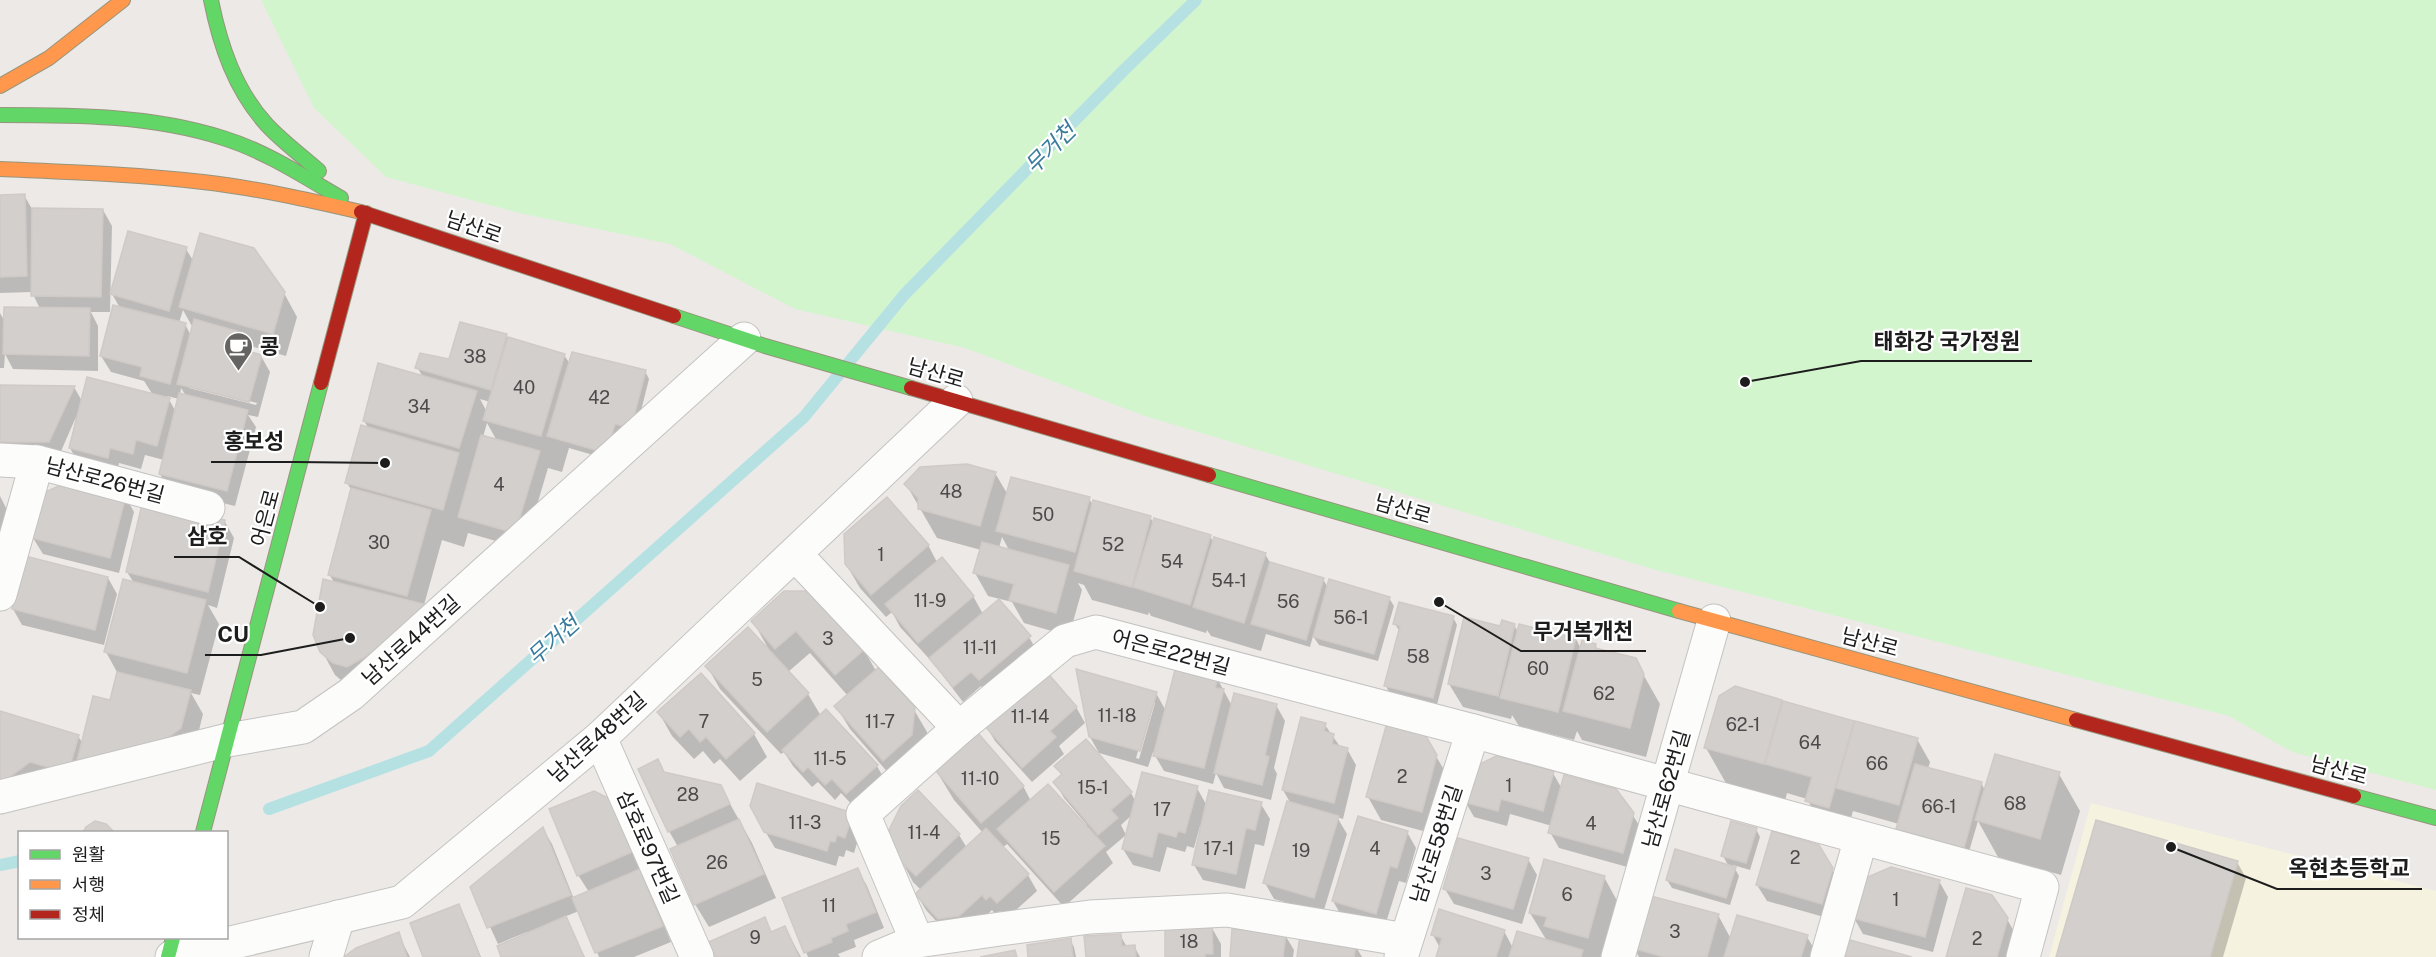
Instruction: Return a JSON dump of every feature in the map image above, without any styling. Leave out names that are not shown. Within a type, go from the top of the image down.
[{"type":"main road","points":[[0,86],[25,75],[54,57],[123,0]]},
{"type":"main road","points":[[211,0],[230,84],[230,94]]},
{"type":"main road","points":[[222,49],[238,83],[261,118],[366,213]]},
{"type":"main road","name":"남산로","points":[[0,115],[131,119],[179,127],[223,138],[293,170],[366,213]]},
{"type":"main road","points":[[208,152],[223,138],[227,122]]},
{"type":"main road","points":[[128,175],[164,171],[182,165]]},
{"type":"main road","name":"남산로","points":[[0,169],[128,175],[204,182],[283,194],[366,213],[755,342],[1714,621],[2436,818]]},
{"type":"main road","name":"어은로","points":[[203,831],[366,213]]},
{"type":"main road","points":[[170,957],[173,939]]},
{"type":"street","name":"남산로44번길","points":[[0,797],[228,740],[303,727],[351,694],[755,342]]},
{"type":"street","name":"남산로48번길","points":[[170,957],[402,902],[600,738],[957,401]]},
{"type":"street","name":"남산로26번길","points":[[0,460],[37,462],[208,508]]},
{"type":"street","points":[[0,594],[37,462]]},
{"type":"street","points":[[795,554],[959,728]]},
{"type":"street","name":"남산로62번길","points":[[1618,957],[1714,621]]},
{"type":"street","name":"어은로22번길","points":[[917,940],[862,814],[959,728],[1065,642],[1096,632],[1473,731],[2042,887],[2023,957]]},
{"type":"street","name":"남산로58번길","points":[[1403,949],[1473,731]]},
{"type":"street","name":"삼호로97번길","points":[[600,738],[697,957]]},
{"type":"street","points":[[1827,957],[1861,838]]},
{"type":"street","points":[[879,957],[917,940],[1090,917],[1227,910],[1403,949]]},
{"type":"street","points":[[326,957],[338,918]]},
{"type":"shaded area","points":[[2091,803],[2436,891],[2436,957],[2049,957]]},
{"type":"green space","points":[[261,0],[2436,0],[2436,790],[2292,752],[2229,716],[1656,570],[1145,416],[965,348],[795,309],[670,244],[519,213],[386,177],[314,108]]},
{"type":"building","points":[[25,194],[27,276],[0,277],[0,195]]},
{"type":"building","points":[[32,208],[103,209],[101,297],[31,296]]},
{"type":"building","points":[[128,231],[187,247],[169,311],[110,294]]},
{"type":"building","points":[[200,233],[254,248],[285,292],[273,334],[179,307]]},
{"type":"building","points":[[113,305],[186,323],[170,384],[140,376],[142,367],[100,356]]},
{"type":"building","points":[[4,307],[90,308],[89,356],[3,354]]},
{"type":"building","points":[[194,319],[237,331],[232,347],[262,355],[249,402],[177,384]]},
{"type":"building","points":[[460,322],[507,334],[491,390],[415,368],[420,353],[449,359]]},
{"type":"building","points":[[508,337],[565,354],[541,436],[483,420]]},
{"type":"building","points":[[572,352],[646,370],[631,428],[615,424],[611,438],[595,450],[547,436]]},
{"type":"building","points":[[378,363],[477,391],[459,448],[363,421]]},
{"type":"building","points":[[87,377],[170,398],[157,446],[136,440],[133,454],[110,448],[108,458],[69,448]]},
{"type":"building","points":[[0,385],[75,386],[49,442],[0,442]]},
{"type":"building","points":[[179,393],[248,410],[227,491],[159,474]]},
{"type":"building","points":[[361,425],[459,453],[443,510],[345,483]]},
{"type":"building","points":[[481,435],[540,451],[515,533],[458,517]]},
{"type":"building","points":[[967,464],[996,472],[980,526],[918,509],[918,498],[904,484],[920,467]]},
{"type":"building","points":[[1011,477],[1090,497],[1075,552],[996,531]]},
{"type":"building","points":[[70,481],[126,495],[110,558],[32,538],[43,493]]},
{"type":"building","points":[[351,488],[431,510],[407,596],[328,575]]},
{"type":"building","points":[[887,497],[929,545],[871,595],[845,564],[844,534]]},
{"type":"building","points":[[143,500],[225,520],[208,592],[126,572]]},
{"type":"building","points":[[1093,500],[1151,516],[1132,587],[1074,571]]},
{"type":"building","points":[[1154,518],[1211,535],[1190,605],[1133,587]]},
{"type":"building","points":[[1214,537],[1266,553],[1244,623],[1193,607]]},
{"type":"building","points":[[982,542],[1069,565],[1056,613],[1009,600],[1014,584],[973,573]]},
{"type":"building","points":[[25,556],[108,577],[95,630],[12,609]]},
{"type":"building","points":[[942,557],[974,596],[918,643],[885,604]]},
{"type":"building","points":[[1270,562],[1324,578],[1306,640],[1251,624]]},
{"type":"building","points":[[123,579],[206,600],[187,673],[104,652]]},
{"type":"building","points":[[323,579],[428,605],[367,656],[347,667],[333,663],[320,652],[313,635]]},
{"type":"building","points":[[1329,579],[1390,597],[1374,654],[1313,637]]},
{"type":"building","points":[[784,591],[814,591],[865,649],[835,675],[796,631],[775,649],[751,621]]},
{"type":"building","points":[[999,599],[1031,636],[979,680],[971,672],[953,687],[929,658]]},
{"type":"building","points":[[1399,602],[1454,616],[1433,698],[1384,686],[1400,626],[1393,624]]},
{"type":"building","points":[[1464,617],[1500,626],[1502,620],[1515,624],[1498,696],[1448,684]]},
{"type":"building","points":[[1519,624],[1576,638],[1558,712],[1500,698]]},
{"type":"building","points":[[748,627],[809,693],[767,732],[705,666]]},
{"type":"building","points":[[1582,640],[1596,644],[1595,648],[1636,658],[1644,674],[1630,728],[1563,711]]},
{"type":"building","points":[[1176,666],[1218,677],[1215,688],[1224,689],[1204,768],[1153,756]]},
{"type":"building","points":[[879,667],[915,707],[912,735],[883,761],[834,706]]},
{"type":"building","points":[[1076,669],[1157,692],[1140,751],[1089,737]]},
{"type":"building","points":[[1045,670],[1077,707],[1050,731],[1056,737],[1022,768],[984,725]]},
{"type":"building","points":[[117,672],[191,690],[181,728],[154,748],[77,761],[93,696],[110,700]]},
{"type":"building","points":[[701,673],[755,733],[726,759],[706,737],[700,742],[689,729],[680,737],[657,712]]},
{"type":"building","points":[[1735,686],[1782,700],[1764,764],[1704,748],[1719,696]]},
{"type":"building","points":[[1234,693],[1277,704],[1265,755],[1269,757],[1262,785],[1214,773]]},
{"type":"building","points":[[1783,701],[1854,721],[1829,808],[1805,801],[1812,777],[1765,764]]},
{"type":"building","points":[[826,709],[878,765],[846,794],[832,779],[825,785],[808,767],[803,772],[782,750]]},
{"type":"building","points":[[0,711],[79,735],[68,773],[30,762],[3,782],[0,779]]},
{"type":"building","points":[[1301,717],[1326,723],[1324,731],[1334,734],[1332,744],[1348,748],[1334,803],[1282,790]]},
{"type":"building","points":[[1855,721],[1918,738],[1899,805],[1836,788]]},
{"type":"building","points":[[1387,723],[1424,733],[1437,755],[1422,812],[1366,797]]},
{"type":"building","points":[[978,733],[1024,786],[981,823],[936,771]]},
{"type":"building","points":[[1086,739],[1132,792],[1111,810],[1118,818],[1098,835],[1053,782],[1062,774],[1054,766]]},
{"type":"building","points":[[1995,754],[2060,772],[2040,839],[1975,820]]},
{"type":"building","points":[[1496,756],[1554,771],[1543,811],[1501,799],[1498,811],[1463,802],[1472,768]]},
{"type":"building","points":[[658,759],[664,772],[721,785],[730,804],[668,832],[638,769]]},
{"type":"building","points":[[1915,764],[1982,782],[1964,848],[1896,829]]},
{"type":"building","points":[[1142,772],[1198,786],[1185,833],[1178,831],[1176,837],[1158,832],[1152,857],[1122,849]]},
{"type":"building","points":[[1564,775],[1616,789],[1634,813],[1623,853],[1548,833]]},
{"type":"building","points":[[757,783],[853,813],[845,838],[837,835],[835,842],[830,841],[827,851],[764,832],[750,806]]},
{"type":"building","points":[[1048,784],[1105,846],[1054,892],[997,829]]},
{"type":"building","points":[[918,790],[960,834],[916,876],[898,859],[889,830],[901,806]]},
{"type":"building","points":[[1209,790],[1262,802],[1255,830],[1246,828],[1236,874],[1192,865]]},
{"type":"building","points":[[594,791],[612,800],[634,851],[577,876],[549,809]]},
{"type":"building","points":[[1287,801],[1339,816],[1314,898],[1263,883]]},
{"type":"building","points":[[1358,816],[1408,831],[1397,868],[1390,866],[1376,914],[1332,901]]},
{"type":"building","points":[[739,819],[764,874],[694,905],[670,849]]},
{"type":"building","points":[[2096,820],[2238,861],[2210,957],[2056,957]]},
{"type":"building","points":[[95,821],[106,824],[113,831],[84,831]]},
{"type":"building","points":[[1731,821],[1757,828],[1746,863],[1721,856]]},
{"type":"building","points":[[543,827],[571,895],[487,928],[470,887]]},
{"type":"building","points":[[986,828],[1029,874],[997,903],[990,896],[986,900],[982,895],[959,916],[938,919],[915,894]]},
{"type":"building","points":[[1772,831],[1819,845],[1833,868],[1822,904],[1756,885]]},
{"type":"building","points":[[1458,838],[1529,858],[1513,909],[1443,889]]},
{"type":"building","points":[[1675,849],[1736,867],[1726,898],[1666,880]]},
{"type":"building","points":[[1544,859],[1605,876],[1588,938],[1544,926],[1547,917],[1529,913]]},
{"type":"building","points":[[1891,867],[1940,880],[1925,937],[1852,918],[1863,879]]},
{"type":"building","points":[[858,868],[876,912],[846,924],[848,931],[831,938],[832,942],[804,953],[782,898]]},
{"type":"building","points":[[640,869],[663,926],[595,953],[572,898]]},
{"type":"building","points":[[1966,888],[1992,895],[2008,918],[1997,957],[1946,957]]},
{"type":"building","points":[[1647,895],[1719,914],[1707,957],[1664,957],[1632,948]]},
{"type":"building","points":[[459,904],[480,957],[423,957],[410,923]]},
{"type":"building","points":[[1439,909],[1505,930],[1496,957],[1436,957],[1442,938],[1431,935]]},
{"type":"building","points":[[1737,915],[1808,935],[1801,957],[1724,957]]},
{"type":"building","points":[[566,916],[584,957],[501,957],[497,946]]},
{"type":"building","points":[[765,917],[771,932],[785,926],[799,957],[715,957],[709,942]]},
{"type":"building","points":[[1212,927],[1213,954],[1205,954],[1205,957],[1165,957],[1165,928]]},
{"type":"building","points":[[1232,929],[1286,933],[1283,957],[1230,957]]},
{"type":"building","points":[[1517,931],[1583,950],[1581,957],[1509,957]]},
{"type":"building","points":[[399,932],[407,957],[344,957],[356,948]]},
{"type":"building","points":[[1121,934],[1122,946],[1135,945],[1136,957],[1086,957],[1084,936]]},
{"type":"building","points":[[1300,935],[1356,944],[1354,957],[1297,957]]},
{"type":"building","points":[[1071,938],[1073,957],[1028,957],[1027,945]]},
{"type":"building","points":[[1846,939],[1912,957],[1841,957]]},
{"type":"building","points":[[1015,950],[1017,957],[980,957]]},
{"type":"waterway","name":"무거천","points":[[269,809],[429,751],[804,417],[904,295],[1123,71],[1196,0]]},
{"type":"waterway","name":"무거천","points":[[0,865],[18,861]]},
{"type":"traffic: fast","points":[[211,0],[224,50],[246,97],[267,125],[319,171]]},
{"type":"traffic: fast","points":[[0,115],[113,118],[196,130],[254,150],[341,198]]},
{"type":"traffic: fast","points":[[674,316],[765,346],[911,388]]},
{"type":"traffic: fast","points":[[203,831],[321,383]]},
{"type":"traffic: fast","points":[[1209,475],[1679,611]]},
{"type":"traffic: fast","points":[[2354,796],[2436,818]]},
{"type":"traffic: fast","points":[[168,957],[173,939]]},
{"type":"traffic: slow","points":[[0,86],[49,58],[123,0]]},
{"type":"traffic: slow","points":[[0,169],[127,175],[203,182],[263,191],[361,212]]},
{"type":"traffic: slow","points":[[1679,611],[2076,720]]},
{"type":"traffic: jam","points":[[361,212],[674,316]]},
{"type":"traffic: jam","points":[[321,383],[366,213]]},
{"type":"traffic: jam","points":[[911,388],[1209,475]]},
{"type":"traffic: jam","points":[[2076,720],[2354,796]]},
{"type":"place","name":"콩","points":[[239,372]]},
{"type":"place","name":"태화강 국가정원","points":[[1745,382]]},
{"type":"place","name":"홍보성","points":[[385,463]]},
{"type":"place","name":"무거복개천","points":[[1439,602]]},
{"type":"place","name":"삼호","points":[[320,607]]},
{"type":"place","name":"CU","points":[[350,638]]},
{"type":"place","name":"옥현초등학교","points":[[2171,847]]}]
